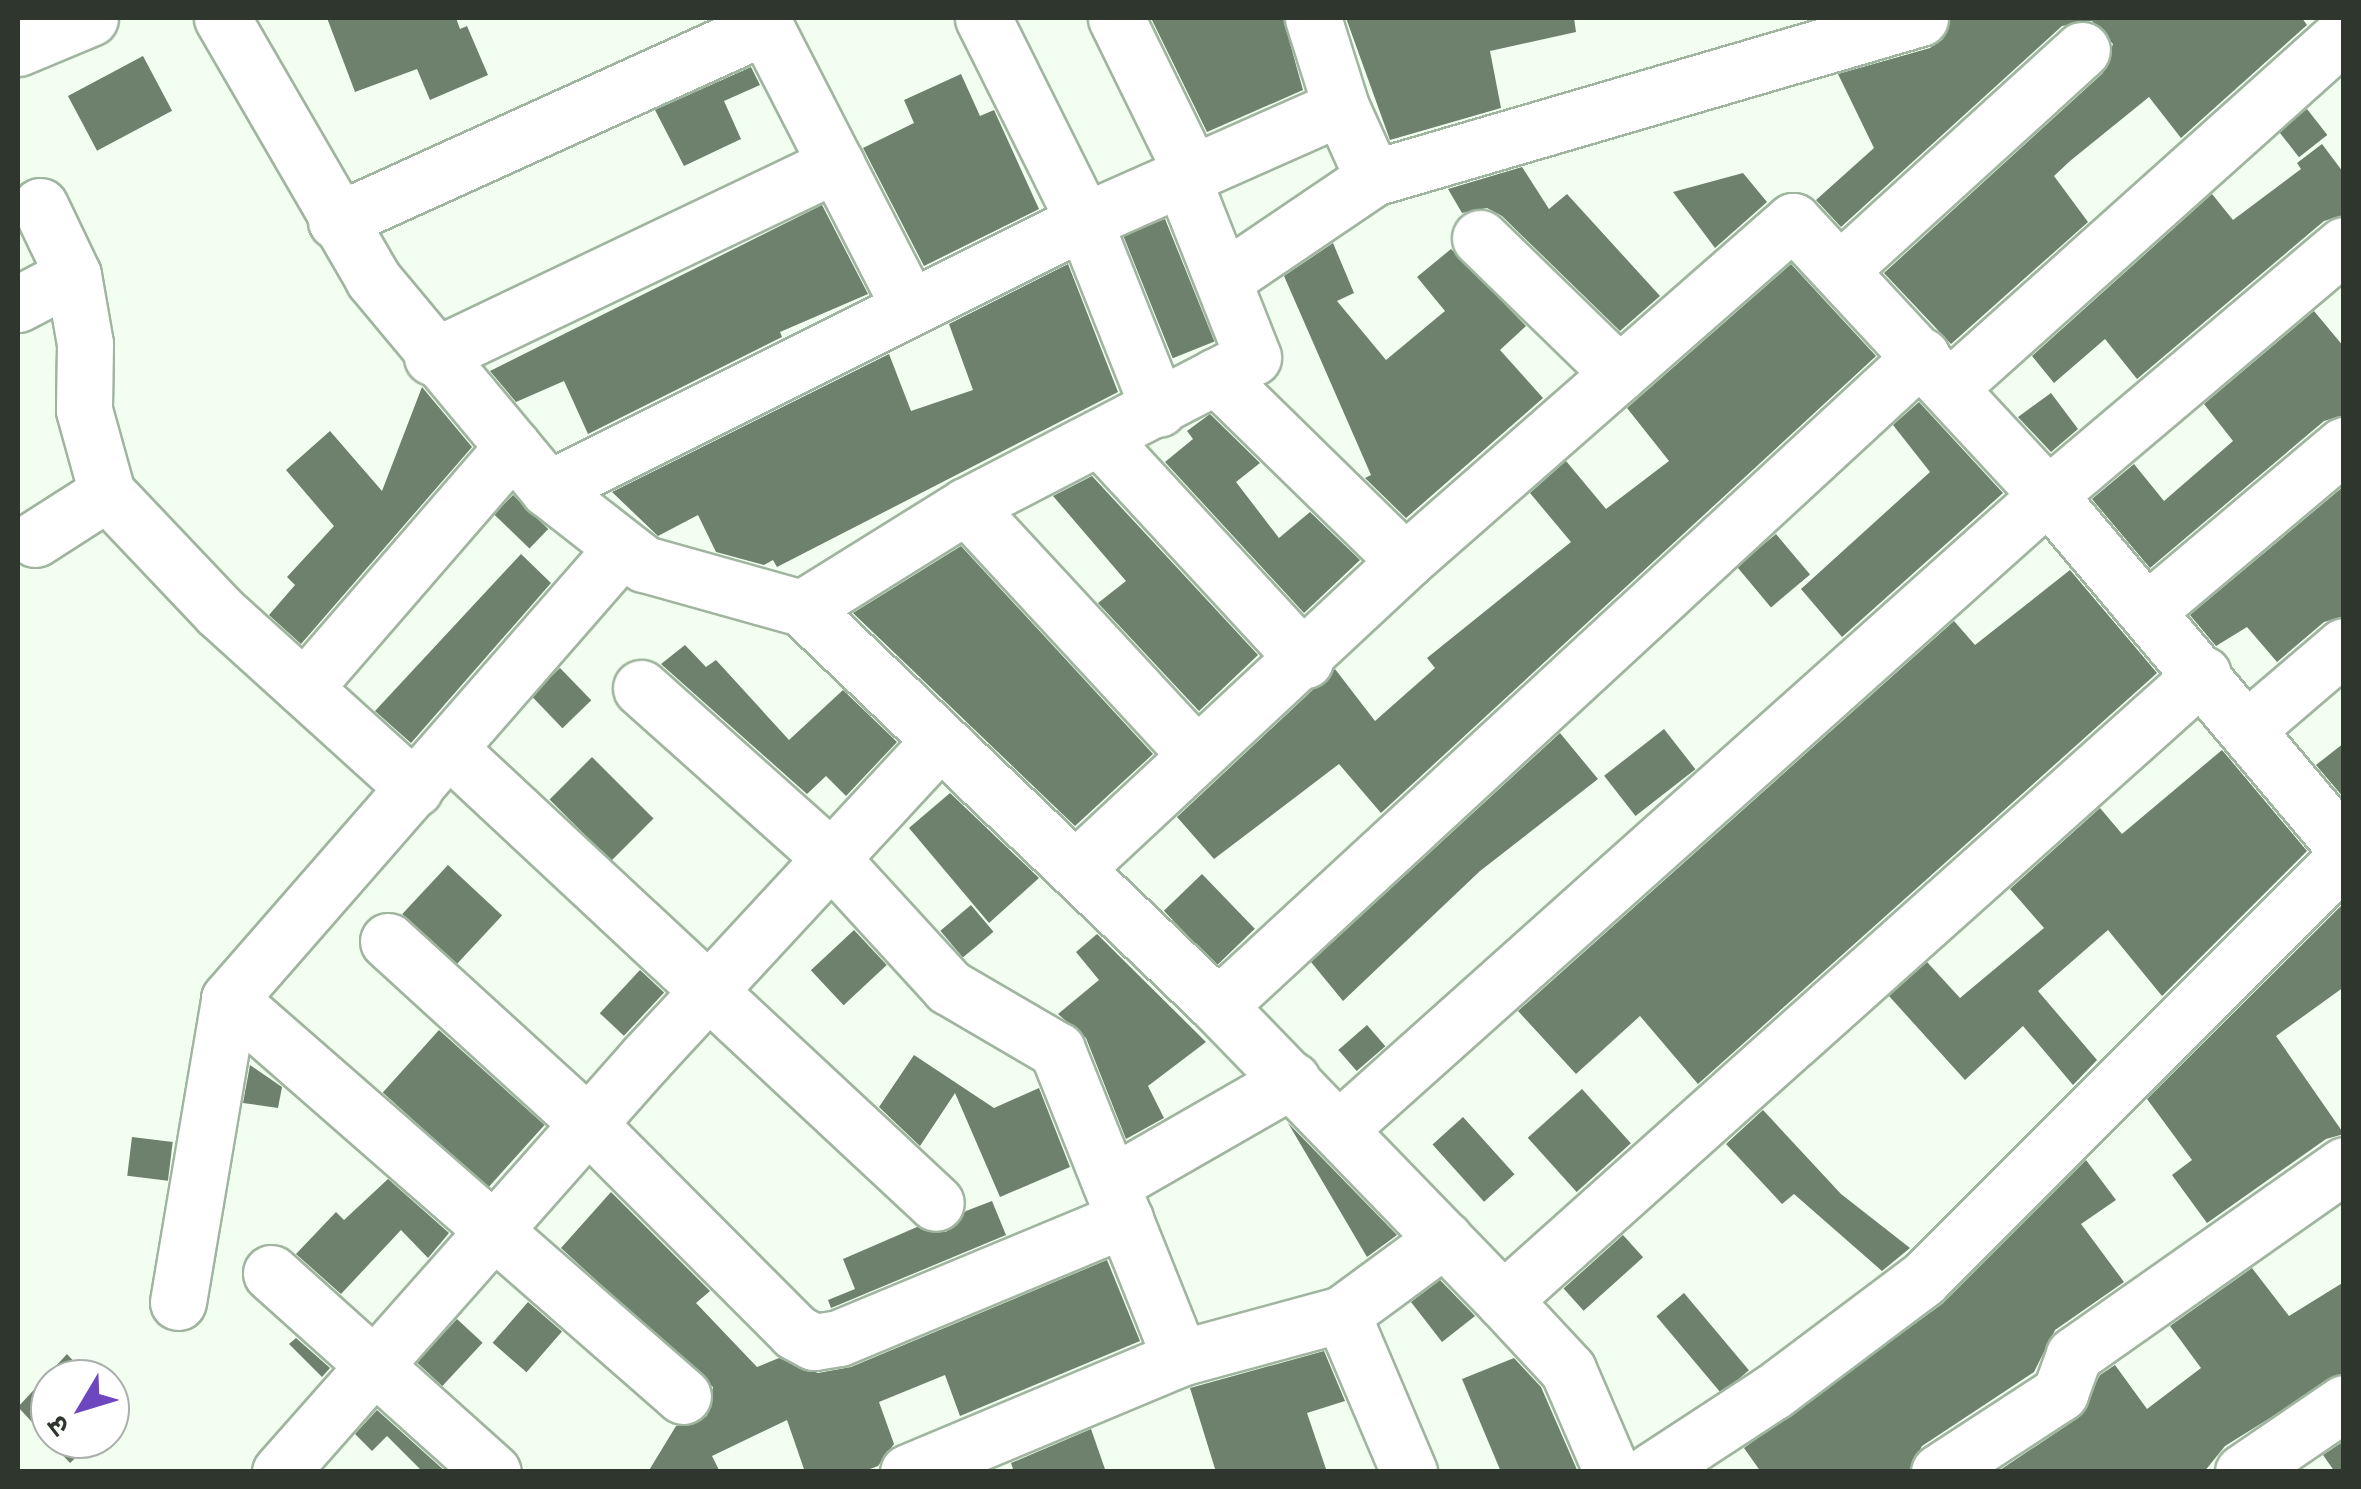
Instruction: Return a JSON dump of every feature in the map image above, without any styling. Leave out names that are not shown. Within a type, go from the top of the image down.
[{"type":"street","points":[[18,48],[90,18]]},
{"type":"street","points":[[222,18],[336,220],[432,357],[548,490],[644,564],[802,608],[939,742],[1077,866],[1340,1128],[1504,1300],[1568,1370],[1612,1472]]},
{"type":"street","points":[[983,18],[1084,221],[1160,410]]},
{"type":"street","points":[[802,608],[966,506],[1160,410],[1253,356],[1187,176],[1116,18]]},
{"type":"street","points":[[1313,18],[1341,107],[1372,178]]},
{"type":"street","points":[[1224,279],[1372,178],[1920,18]]},
{"type":"street","points":[[336,220],[716,31],[764,26],[910,306]]},
{"type":"street","points":[[1218,1006],[1936,371],[2344,34]]},
{"type":"street","points":[[1840,270],[2082,50]]},
{"type":"street","points":[[548,490],[1084,221],[1341,107]]},
{"type":"street","points":[[432,357],[836,164]]},
{"type":"street","points":[[40,206],[73,276],[85,344],[84,410],[107,493],[220,612],[304,688],[433,769],[707,991],[936,1203]]},
{"type":"street","points":[[1077,866],[1194,752],[1305,660],[1405,561],[1792,221],[2048,495],[2203,674],[2344,846]]},
{"type":"street","points":[[1480,238],[1619,373]]},
{"type":"street","points":[[1340,1128],[2048,495],[2344,245]]},
{"type":"street","points":[[18,304],[73,276]]},
{"type":"street","points":[[1216,376],[1405,561]]},
{"type":"street","points":[[1101,439],[1305,660]]},
{"type":"street","points":[[2148,610],[2344,445]]},
{"type":"street","points":[[304,688],[513,447]]},
{"type":"street","points":[[36,541],[107,493]]},
{"type":"street","points":[[966,506],[1194,752]]},
{"type":"street","points":[[178,1302],[229,998],[621,550]]},
{"type":"street","points":[[2248,728],[2344,646]]},
{"type":"street","points":[[1504,1300],[2203,674]]},
{"type":"street","points":[[641,688],[828,856],[948,986],[1057,1050],[1180,1358]]},
{"type":"street","points":[[280,1472],[828,856],[939,742]]},
{"type":"street","points":[[1650,1472],[1774,1391],[1923,1279],[2344,858]]},
{"type":"street","points":[[388,941],[587,1123],[795,1332],[814,1342],[840,1338],[1118,1202],[1292,1080]]},
{"type":"street","points":[[229,998],[490,1233],[683,1396]]},
{"type":"street","points":[[1939,1472],[1994,1457],[2060,1393],[2074,1355],[2344,1165]]},
{"type":"street","points":[[908,1472],[1180,1358],[1342,1314],[1444,1239]]},
{"type":"street","points":[[271,1273],[494,1472]]},
{"type":"street","points":[[1342,1314],[1407,1471]]},
{"type":"street","points":[[2243,1472],[2344,1403]]},
{"type":"building","points":[[327,18],[456,18],[460,29],[467,26],[488,75],[430,100],[417,69],[355,92]]},
{"type":"building","points":[[1151,18],[1283,18],[1303,90],[1207,132]]},
{"type":"building","points":[[1346,18],[1574,18],[1576,32],[1490,51],[1501,108],[1390,140]]},
{"type":"building","points":[[1950,18],[2302,18],[2307,25],[2181,138],[2149,97],[2070,161],[2054,176],[2088,222],[1951,344],[1884,273],[2103,73],[2113,44],[2092,21],[2062,26],[1841,227],[1816,200],[1874,148],[1838,74],[1930,48],[1943,39]]},
{"type":"building","points":[[143,56],[172,111],[97,151],[68,96]]},
{"type":"building","points":[[751,67],[760,85],[724,101],[741,139],[684,166],[655,110]]},
{"type":"building","points":[[961,74],[980,116],[994,110],[1039,209],[924,266],[863,148],[914,123],[904,100]]},
{"type":"building","points":[[2307,109],[2327,135],[2299,157],[2279,131]]},
{"type":"building","points":[[2322,144],[2343,172],[2343,215],[2324,221],[2137,379],[2105,339],[2054,383],[2032,356],[2212,194],[2233,220],[2301,169],[2297,163]]},
{"type":"building","points":[[1522,167],[1549,209],[1567,194],[1660,296],[1620,331],[1502,216],[1487,208],[1462,213],[1448,189]]},
{"type":"building","points":[[1743,173],[1767,202],[1715,248],[1673,192]]},
{"type":"building","points":[[822,205],[868,294],[780,332],[782,337],[588,434],[564,381],[516,402],[490,371]]},
{"type":"building","points":[[1165,219],[1214,341],[1173,358],[1123,236]]},
{"type":"building","points":[[1333,243],[1354,293],[1337,301],[1386,360],[1445,311],[1417,277],[1451,249],[1526,326],[1500,350],[1543,398],[1406,518],[1365,478],[1371,475],[1284,276]]},
{"type":"building","points":[[1068,264],[1118,392],[777,567],[773,560],[764,565],[716,552],[698,515],[658,536],[612,492],[889,354],[911,411],[973,390],[949,324]]},
{"type":"building","points":[[1791,264],[1876,356],[1381,813],[1339,764],[1214,859],[1177,817],[1335,669],[1375,721],[1435,668],[1427,658],[1571,542],[1530,493],[1566,461],[1606,509],[1669,461],[1627,408]]},
{"type":"building","points":[[2314,311],[2344,347],[2344,415],[2324,421],[2150,568],[2092,499],[2134,464],[2164,501],[2233,441],[2204,404]]},
{"type":"building","points":[[422,387],[472,447],[301,644],[269,615],[295,585],[287,577],[334,526],[286,470],[330,431],[382,491]]},
{"type":"building","points":[[2051,393],[2078,429],[2051,452],[2018,417]]},
{"type":"building","points":[[1919,402],[2003,493],[1842,637],[1801,589],[1930,472],[1893,425]]},
{"type":"building","points":[[1210,414],[1260,463],[1236,482],[1279,538],[1310,512],[1360,560],[1304,613],[1165,462],[1193,439],[1187,431]]},
{"type":"building","points":[[1092,476],[1258,655],[1199,711],[1098,603],[1126,581],[1053,496]]},
{"type":"building","points":[[2344,486],[2344,616],[2324,622],[2277,662],[2247,627],[2216,646],[2190,615]]},
{"type":"building","points":[[513,495],[548,529],[529,548],[494,514]]},
{"type":"building","points":[[1776,534],[1810,575],[1771,607],[1737,567]]},
{"type":"building","points":[[961,546],[1153,754],[1075,826],[853,613]]},
{"type":"building","points":[[521,554],[551,583],[411,743],[375,711]]},
{"type":"building","points":[[2070,570],[2157,673],[1698,1084],[1640,1016],[1576,1074],[1518,1011],[1954,621],[1975,645]]},
{"type":"building","points":[[685,645],[706,667],[716,660],[789,740],[843,690],[897,742],[846,796],[826,776],[807,794],[661,664]]},
{"type":"building","points":[[560,668],[591,700],[562,728],[531,696]]},
{"type":"building","points":[[1664,729],[1695,769],[1636,816],[1604,776]]},
{"type":"building","points":[[1560,733],[1598,779],[1480,871],[1343,1001],[1311,962]]},
{"type":"building","points":[[2344,743],[2344,798],[2316,765]]},
{"type":"building","points":[[2222,750],[2307,851],[2162,996],[2108,930],[2038,991],[2097,1060],[2073,1085],[2023,1026],[1965,1080],[1889,996],[1927,962],[1960,998],[2044,928],[2010,889],[2100,808],[2122,834]]},
{"type":"building","points":[[592,757],[654,819],[611,861],[550,799]]},
{"type":"building","points":[[950,793],[1039,878],[989,923],[909,828]]},
{"type":"building","points":[[448,865],[502,915],[456,964],[402,914]]},
{"type":"building","points":[[1202,874],[1255,929],[1217,965],[1164,911]]},
{"type":"building","points":[[2344,903],[2344,987],[2276,1036],[2344,1134],[2326,1139],[2207,1223],[2172,1175],[2192,1160],[2147,1099]]},
{"type":"building","points":[[971,905],[993,932],[963,958],[940,931]]},
{"type":"building","points":[[854,930],[887,965],[844,1005],[811,970]]},
{"type":"building","points":[[1097,934],[1206,1042],[1148,1086],[1164,1118],[1126,1139],[1086,1038],[1058,1014],[1099,980],[1076,952]]},
{"type":"building","points":[[640,970],[664,993],[624,1036],[600,1013]]},
{"type":"building","points":[[1367,1025],[1385,1046],[1357,1071],[1338,1050]]},
{"type":"building","points":[[439,1030],[545,1125],[488,1187],[383,1092]]},
{"type":"building","points":[[914,1055],[994,1108],[1039,1088],[1070,1167],[1000,1197],[955,1093],[920,1146],[879,1107]]},
{"type":"building","points":[[250,1065],[282,1087],[278,1108],[243,1103]]},
{"type":"building","points":[[1582,1089],[1631,1143],[1577,1192],[1528,1138]]},
{"type":"building","points":[[1763,1110],[1841,1194],[1910,1248],[1882,1271],[1794,1194],[1782,1204],[1726,1144]]},
{"type":"building","points":[[1463,1117],[1515,1174],[1484,1202],[1433,1144]]},
{"type":"building","points":[[1288,1123],[1397,1235],[1367,1257]]},
{"type":"building","points":[[132,1137],[173,1142],[168,1181],[127,1176]]},
{"type":"building","points":[[2086,1160],[2116,1200],[2081,1224],[2124,1282],[2055,1330],[2034,1372],[1922,1446],[1908,1472],[1761,1472],[1744,1448],[1942,1304]]},
{"type":"building","points":[[388,1179],[449,1233],[428,1258],[401,1230],[341,1294],[296,1254],[336,1212],[344,1220]]},
{"type":"building","points":[[611,1192],[710,1291],[696,1303],[757,1367],[779,1358],[818,1373],[851,1367],[1107,1260],[1140,1341],[960,1416],[945,1375],[879,1402],[894,1444],[878,1466],[862,1472],[805,1472],[787,1420],[712,1456],[720,1472],[648,1472],[676,1426],[707,1416],[713,1387],[561,1248]]},
{"type":"building","points":[[992,1201],[1006,1235],[831,1308],[828,1300],[855,1289],[843,1259],[917,1227],[946,1232],[966,1211]]},
{"type":"building","points":[[1623,1235],[1643,1257],[1584,1311],[1564,1289]]},
{"type":"building","points":[[2252,1268],[2289,1316],[2344,1282],[2344,1372],[2225,1446],[2204,1472],[1997,1472],[2078,1418],[2100,1375],[2115,1365],[2147,1409],[2201,1368],[2170,1326]]},
{"type":"building","points":[[1440,1280],[1475,1316],[1442,1342],[1411,1302]]},
{"type":"building","points":[[1684,1293],[1749,1370],[1721,1394],[1656,1316]]},
{"type":"building","points":[[528,1302],[562,1332],[527,1372],[493,1343]]},
{"type":"building","points":[[457,1319],[483,1343],[442,1386],[417,1362]]},
{"type":"building","points":[[296,1338],[330,1368],[322,1377],[289,1344]]},
{"type":"building","points":[[1324,1351],[1345,1401],[1307,1413],[1327,1472],[1216,1472],[1190,1388]]},
{"type":"building","points":[[1514,1358],[1541,1387],[1578,1472],[1501,1472],[1462,1379]]},
{"type":"building","points":[[30,1394],[30,1420],[18,1407]]},
{"type":"building","points":[[377,1410],[446,1472],[423,1472],[387,1436],[372,1451],[355,1434]]},
{"type":"building","points":[[1091,1429],[1106,1472],[1014,1472],[1011,1463]]},
{"type":"building","points":[[2344,1441],[2344,1472],[2335,1472],[2323,1455]]}]
